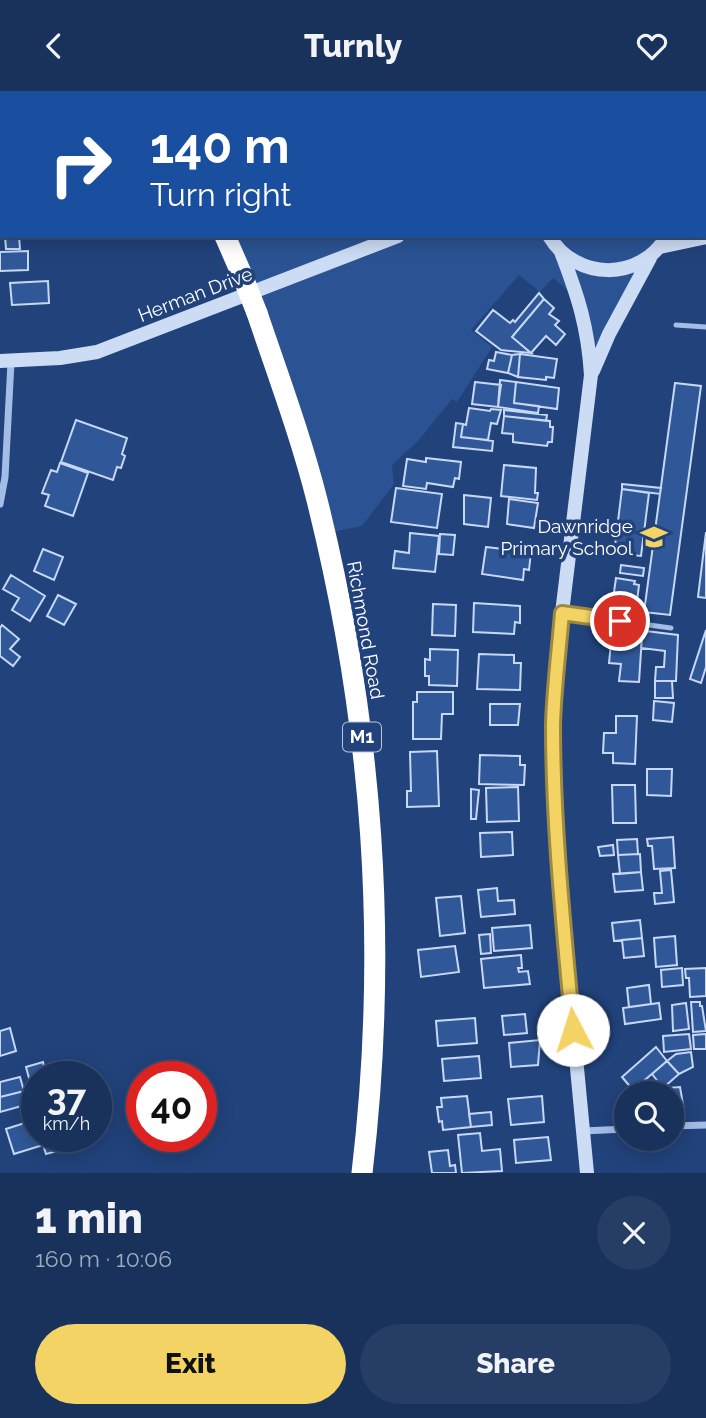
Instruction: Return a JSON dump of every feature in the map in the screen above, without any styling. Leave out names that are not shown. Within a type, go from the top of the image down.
[{"type":"highway","name":"Richmond Road","points":[[226,238],[257,313],[288,402],[316,497],[353,669],[365,761],[376,901],[375,1011],[362,1173]]},
{"type":"street","name":"Herman Drive","points":[[6,361],[60,358],[97,352],[393,238]]},
{"type":"street","points":[[548,238],[561,252],[581,266],[605,272],[630,268],[660,246],[701,238]]},
{"type":"street","points":[[590,375],[609,334],[660,246]]},
{"type":"street","points":[[561,252],[580,300],[589,340],[590,375],[562,613],[553,721],[559,879],[587,1173]]},
{"type":"street","points":[[0,504],[5,477],[6,361]]},
{"type":"street","points":[[684,1126],[706,1125]]},
{"type":"street","points":[[583,1131],[614,1130]]},
{"type":"lane","points":[[676,325],[706,327]]},
{"type":"lane","points":[[562,613],[671,628]]},
{"type":"shaded area","points":[[227,238],[706,238],[661,249],[591,376],[579,300],[553,278],[540,292],[519,275],[471,330],[492,347],[457,402],[452,399],[418,441],[392,465],[394,484],[362,526],[327,533]]},
{"type":"building","points":[[5,238],[19,238],[20,249],[6,249]]},
{"type":"building","points":[[28,251],[28,270],[0,271],[0,252]]},
{"type":"building","points":[[48,281],[49,303],[12,305],[10,283]]},
{"type":"building","points":[[539,293],[544,299],[512,337],[531,353],[501,350],[476,331],[493,310],[510,323],[513,320],[515,322]]},
{"type":"building","points":[[544,299],[554,308],[549,314],[559,321],[555,325],[565,334],[556,345],[546,336],[531,353],[512,337]]},
{"type":"building","points":[[496,352],[512,355],[508,373],[487,369],[489,360],[494,361]]},
{"type":"building","points":[[520,354],[518,377],[508,373],[512,355]]},
{"type":"building","points":[[520,354],[557,359],[554,378],[546,377],[546,380],[518,377]]},
{"type":"building","points":[[500,380],[516,382],[514,403],[539,406],[538,413],[498,407]]},
{"type":"building","points":[[475,382],[501,385],[498,407],[472,404]]},
{"type":"building","points":[[516,382],[559,388],[557,409],[514,403]]},
{"type":"building","points":[[675,383],[701,386],[670,615],[644,612]]},
{"type":"building","points":[[469,408],[501,410],[497,424],[491,423],[488,440],[461,437]]},
{"type":"building","points":[[504,410],[547,415],[546,421],[504,416]]},
{"type":"building","points":[[504,416],[550,421],[550,427],[553,427],[552,442],[548,442],[547,446],[513,442],[513,434],[502,433]]},
{"type":"building","points":[[76,420],[127,438],[121,468],[117,467],[113,480],[61,462]]},
{"type":"building","points":[[456,423],[463,424],[461,437],[493,441],[492,451],[453,447]]},
{"type":"building","points":[[426,458],[461,462],[459,479],[455,478],[453,487],[427,483],[426,489],[403,486],[407,459],[426,462]]},
{"type":"building","points":[[60,463],[88,473],[73,516],[45,506],[49,495],[42,493],[51,470],[57,472]]},
{"type":"building","points":[[504,465],[536,468],[537,500],[501,496]]},
{"type":"building","points":[[622,484],[661,488],[660,494],[622,489]]},
{"type":"building","points":[[396,488],[442,494],[437,528],[391,522]]},
{"type":"building","points":[[622,489],[649,493],[641,556],[614,553]]},
{"type":"building","points":[[464,495],[491,498],[488,527],[464,524]]},
{"type":"building","points":[[509,499],[538,503],[534,528],[507,524]]},
{"type":"building","points":[[706,532],[706,598],[698,597]]},
{"type":"building","points":[[410,533],[439,536],[435,572],[393,568],[395,551],[409,553]]},
{"type":"building","points":[[440,534],[455,535],[453,555],[439,554]]},
{"type":"building","points":[[486,547],[531,552],[529,570],[524,569],[523,580],[482,574]]},
{"type":"building","points":[[43,549],[63,557],[54,580],[34,571]]},
{"type":"building","points":[[621,565],[644,568],[643,576],[620,573]]},
{"type":"building","points":[[11,575],[45,596],[30,621],[12,610],[19,598],[3,589]]},
{"type":"building","points":[[616,578],[635,581],[634,584],[639,585],[636,609],[612,606]]},
{"type":"building","points":[[58,595],[76,604],[64,625],[47,616]]},
{"type":"building","points":[[474,603],[520,606],[520,623],[515,622],[514,634],[473,632]]},
{"type":"building","points":[[433,604],[456,605],[455,636],[432,635]]},
{"type":"building","points":[[2,625],[19,639],[10,649],[20,657],[13,666],[0,656]]},
{"type":"building","points":[[621,628],[678,635],[676,681],[655,681],[656,667],[664,667],[665,651],[641,648],[642,636],[621,635]]},
{"type":"building","points":[[706,630],[706,667],[701,683],[690,679]]},
{"type":"building","points":[[619,634],[642,636],[639,682],[619,681],[621,664],[609,663],[611,643],[618,644]]},
{"type":"building","points":[[430,649],[458,650],[457,686],[429,685],[429,676],[425,676],[425,659],[430,660]]},
{"type":"building","points":[[479,654],[514,655],[514,663],[521,663],[520,690],[477,689]]},
{"type":"building","points":[[655,681],[672,681],[673,698],[655,698]]},
{"type":"building","points":[[417,692],[453,692],[453,714],[442,714],[441,739],[413,739],[413,702],[417,702]]},
{"type":"building","points":[[654,701],[674,703],[672,722],[653,720]]},
{"type":"building","points":[[490,704],[520,704],[518,725],[490,725]]},
{"type":"building","points":[[616,716],[637,716],[635,764],[613,763],[613,753],[603,753],[604,733],[616,733]]},
{"type":"building","points":[[437,751],[439,806],[407,807],[407,791],[411,791],[410,752]]},
{"type":"building","points":[[480,755],[520,756],[520,765],[525,765],[524,785],[479,784]]},
{"type":"building","points":[[647,769],[672,769],[671,796],[647,795]]},
{"type":"building","points":[[612,785],[635,785],[636,823],[613,823]]},
{"type":"building","points":[[518,787],[519,821],[487,822],[486,788]]},
{"type":"building","points":[[471,789],[479,790],[476,819],[471,819]]},
{"type":"building","points":[[512,832],[513,855],[481,857],[480,833]]},
{"type":"building","points":[[673,837],[675,868],[654,869],[652,846],[648,846],[647,839]]},
{"type":"building","points":[[637,839],[638,854],[618,855],[617,840]]},
{"type":"building","points":[[613,845],[614,855],[600,856],[598,847]]},
{"type":"building","points":[[640,854],[641,872],[620,874],[618,855]]},
{"type":"building","points":[[671,870],[674,902],[655,904],[654,893],[662,893],[660,871]]},
{"type":"building","points":[[641,872],[643,890],[615,892],[613,874]]},
{"type":"building","points":[[497,888],[498,901],[514,900],[515,914],[481,917],[478,890]]},
{"type":"building","points":[[461,896],[465,933],[440,936],[436,898]]},
{"type":"building","points":[[640,920],[642,938],[614,941],[612,923]]},
{"type":"building","points":[[530,925],[532,948],[494,951],[492,928]]},
{"type":"building","points":[[490,934],[491,953],[481,954],[479,935]]},
{"type":"building","points":[[675,936],[677,965],[656,967],[654,938]]},
{"type":"building","points":[[642,938],[644,956],[624,958],[622,940]]},
{"type":"building","points":[[455,946],[459,972],[421,977],[418,950]]},
{"type":"building","points":[[521,955],[522,968],[518,968],[519,972],[528,971],[530,984],[484,988],[481,959]]},
{"type":"building","points":[[682,968],[683,985],[662,987],[661,970]]},
{"type":"building","points":[[706,968],[706,996],[690,997],[689,978],[686,978],[685,969]]},
{"type":"building","points":[[649,985],[651,1004],[629,1007],[627,988]]},
{"type":"building","points":[[691,1002],[700,1002],[706,1031],[693,1032]]},
{"type":"building","points":[[659,1003],[661,1019],[625,1024],[623,1008]]},
{"type":"building","points":[[686,1003],[689,1029],[673,1031],[672,1005]]},
{"type":"building","points":[[525,1014],[527,1033],[504,1035],[502,1016]]},
{"type":"building","points":[[475,1018],[477,1043],[438,1046],[436,1021]]},
{"type":"building","points":[[10,1028],[16,1051],[0,1056],[0,1031]]},
{"type":"building","points":[[689,1034],[691,1049],[664,1052],[663,1036]]},
{"type":"building","points":[[706,1034],[706,1049],[694,1049],[693,1035]]},
{"type":"building","points":[[540,1040],[538,1065],[511,1067],[509,1043]]},
{"type":"building","points":[[656,1047],[667,1061],[644,1081],[625,1081],[622,1077]]},
{"type":"building","points":[[691,1052],[693,1067],[679,1074],[667,1061],[676,1054]]},
{"type":"building","points":[[479,1056],[481,1078],[444,1081],[442,1059]]},
{"type":"building","points":[[667,1061],[679,1074],[671,1081],[658,1081],[652,1074]]},
{"type":"building","points":[[20,1077],[21,1092],[0,1097],[0,1082]]},
{"type":"building","points":[[21,1092],[21,1106],[0,1112],[0,1097]]},
{"type":"building","points":[[467,1096],[471,1127],[443,1130],[437,1107],[442,1107],[441,1098]]},
{"type":"building","points":[[542,1096],[544,1122],[511,1125],[508,1099]]},
{"type":"building","points":[[491,1112],[492,1125],[471,1127],[469,1114]]},
{"type":"building","points":[[21,1124],[21,1152],[14,1154],[6,1129]]},
{"type":"building","points":[[480,1133],[482,1151],[500,1149],[502,1171],[462,1173],[458,1135]]},
{"type":"building","points":[[548,1137],[551,1160],[516,1163],[514,1140]]},
{"type":"building","points":[[448,1150],[450,1166],[455,1165],[456,1173],[432,1173],[429,1152]]},
{"type":"place","name":"Dawnridge Primary School","points":[[654,537]]},
{"type":"route","points":[[573,1030],[554,802],[553,721],[562,613],[620,621]]}]
